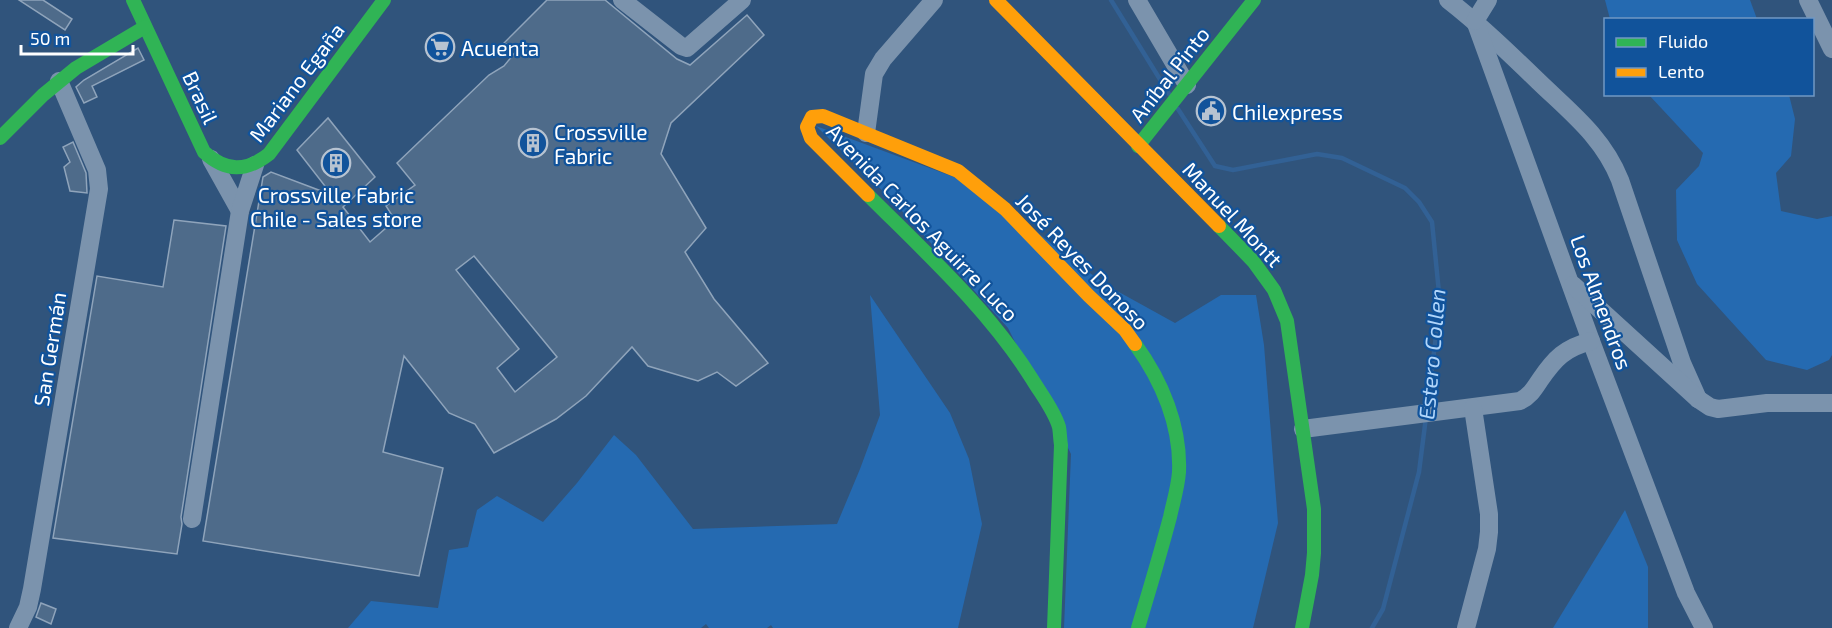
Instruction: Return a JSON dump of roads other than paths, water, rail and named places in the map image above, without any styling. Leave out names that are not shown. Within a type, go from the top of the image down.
[{"type":"street","name":"Brasil","points":[[133,0],[199,143],[211,159]]},
{"type":"street","name":"Mariano Egaña","points":[[211,159],[229,168],[238,169],[255,165],[262,160],[275,147],[384,0]]},
{"type":"street","points":[[622,0],[681,46],[687,48],[742,0]]},
{"type":"street","name":"Avenida Carlos Aguirre Luco","points":[[934,0],[876,69],[866,133],[823,116],[812,117],[807,130],[811,138],[979,308],[1021,362],[1056,419],[1061,445],[1054,628]]},
{"type":"street","name":"Manuel Montt","points":[[996,0],[1253,261],[1274,290],[1284,313],[1290,337],[1314,509],[1312,574],[1302,628]]},
{"type":"street","points":[[1137,0],[1185,87]]},
{"type":"street","name":"Aníbal Pinto","points":[[1138,146],[1254,0]]},
{"type":"street","points":[[1449,0],[1475,21],[1587,128],[1606,150],[1620,180],[1682,363],[1698,399]]},
{"type":"street","points":[[1475,21],[1488,0]]},
{"type":"street","points":[[1808,0],[1832,49]]},
{"type":"street","name":"Los Almendros","points":[[1475,21],[1591,341],[1686,593],[1704,628]]},
{"type":"street","points":[[0,138],[59,81],[92,57],[145,27]]},
{"type":"street","name":"San Germán","points":[[18,628],[28,607],[32,589],[99,189],[93,160],[59,81]]},
{"type":"street","name":"José Reyes Donoso","points":[[866,133],[958,171],[982,190],[1030,234],[1125,330],[1155,375],[1165,396],[1175,429],[1179,472],[1162,548],[1138,628]]},
{"type":"street","points":[[211,159],[240,211]]},
{"type":"street","points":[[192,519],[240,211],[255,165]]},
{"type":"street","points":[[1571,283],[1698,399],[1710,407],[1718,409],[1767,403],[1832,403]]},
{"type":"street","points":[[1303,429],[1473,408],[1525,399],[1557,357],[1576,345],[1591,341]]},
{"type":"street","points":[[1466,628],[1487,549],[1489,532],[1473,408]]},
{"type":"waterway","name":"Estero Collen","points":[[1111,0],[1169,94]]},
{"type":"waterway","name":"Estero Collen","points":[[1178,109],[1215,166],[1233,170],[1317,154],[1342,158],[1405,188],[1419,202],[1432,222],[1440,303],[1427,409]]},
{"type":"waterway","name":"Estero Collen","points":[[1372,628],[1383,609],[1419,472],[1426,417]]},
{"type":"place","name":"Acuenta","points":[[440,47]]},
{"type":"place","name":"Chilexpress","points":[[1211,111]]},
{"type":"place","name":"Crossville Fabric","points":[[533,143]]},
{"type":"place","name":"Crossville Fabric Chile - Sales store","points":[[336,163]]}]
